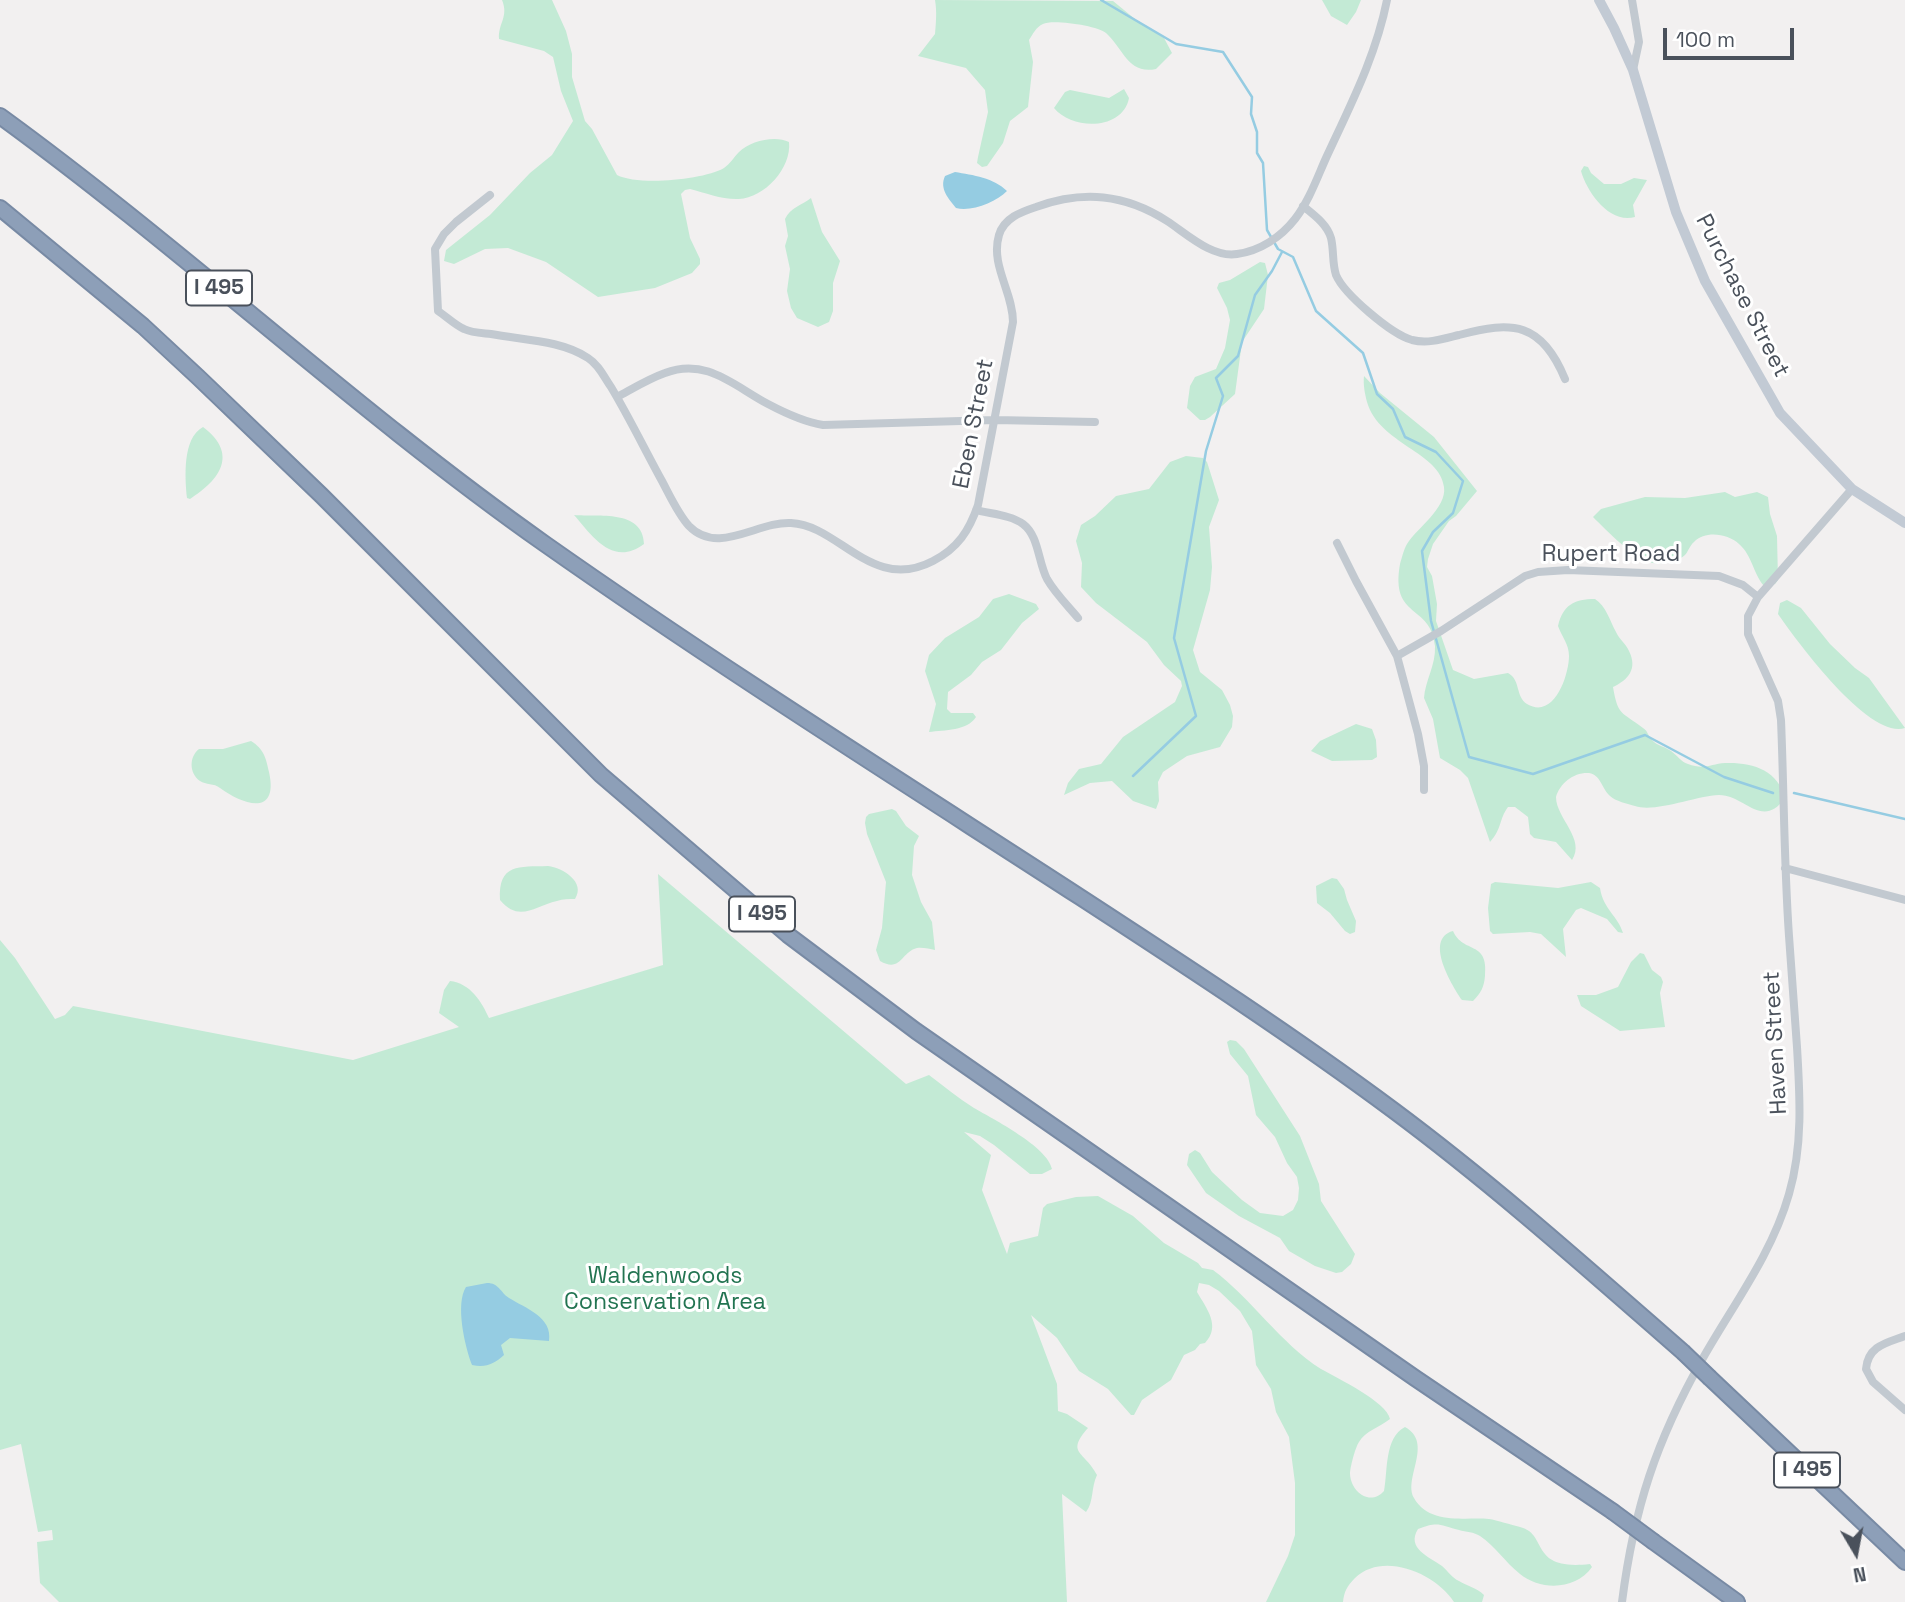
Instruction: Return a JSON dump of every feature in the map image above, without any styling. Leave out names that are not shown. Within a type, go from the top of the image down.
[{"type":"highway","name":"I 495","points":[[0,116],[115,203],[435,463],[544,543],[660,624],[1223,990],[1394,1111],[1543,1229],[1683,1352],[1905,1562]]},
{"type":"highway","name":"I 495","points":[[0,208],[132,317],[189,369],[321,495],[601,775],[788,935],[916,1031],[1612,1511],[1738,1602]]},
{"type":"main road","name":"Purchase Street","points":[[1599,0],[1633,70],[1676,212],[1705,281],[1780,413],[1852,489],[1905,523]]},
{"type":"street","name":"Eben Street","points":[[490,195],[456,222],[444,234],[435,249],[438,311],[466,330],[543,343],[577,352],[593,362],[617,397],[675,505],[690,526],[704,536],[731,537],[774,524],[792,523],[809,527],[872,563],[890,568],[911,568],[929,564],[953,549],[971,526],[976,510],[1013,322],[1011,302],[999,268],[996,250],[1002,228],[1014,216],[1046,203],[1106,197],[1143,208],[1223,254],[1251,251],[1279,236],[1303,206],[1364,74],[1379,36],[1387,0]]},
{"type":"street","points":[[1632,0],[1639,43],[1633,70]]},
{"type":"street","points":[[1303,206],[1327,229],[1338,278],[1373,316],[1396,333],[1425,341],[1485,328],[1512,327],[1538,338],[1549,348],[1565,379]]},
{"type":"street","points":[[617,397],[665,373],[696,368],[735,382],[766,403],[812,423],[833,425],[995,420],[1095,422]]},
{"type":"street","name":"Haven Street","points":[[1622,1602],[1636,1517],[1659,1444],[1674,1411],[1768,1246],[1781,1219],[1796,1167],[1800,1118],[1799,1088],[1785,868],[1781,720],[1778,701],[1747,628],[1750,610],[1758,597],[1852,489]]},
{"type":"street","points":[[976,510],[1012,519],[1031,531],[1040,564],[1048,580],[1078,618]]},
{"type":"street","points":[[1338,543],[1397,656],[1418,734],[1424,766],[1424,790]]},
{"type":"street","name":"Rupert Road","points":[[1397,656],[1441,631],[1525,576],[1538,572],[1568,570],[1719,576],[1742,585],[1758,597]]},
{"type":"street","points":[[1785,868],[1905,900]]},
{"type":"street","points":[[1905,1336],[1876,1347],[1868,1357],[1866,1369],[1873,1381],[1905,1410]]},
{"type":"green space","points":[[502,0],[552,0],[566,31],[572,54],[572,77],[585,121],[617,175],[655,181],[701,176],[724,168],[739,152],[756,142],[777,139],[789,142],[789,152],[781,171],[775,180],[758,193],[739,199],[690,189],[681,194],[690,238],[700,259],[700,264],[692,273],[655,288],[598,297],[546,262],[508,248],[485,249],[454,264],[444,261],[446,250],[490,215],[530,173],[552,155],[573,121],[561,91],[553,57],[544,51],[499,39],[504,16]]},
{"type":"green space","points":[[935,0],[1113,1],[1164,38],[1172,53],[1156,69],[1147,70],[1132,64],[1101,30],[1065,23],[1041,25],[1029,40],[1033,62],[1028,107],[1010,121],[1003,143],[987,166],[982,167],[977,163],[988,112],[985,90],[966,68],[918,56],[935,34]]},
{"type":"green space","points":[[1322,0],[1361,0],[1347,25],[1331,16]]},
{"type":"green space","points":[[1124,89],[1129,98],[1125,109],[1108,121],[1096,124],[1073,121],[1054,108],[1065,92],[1070,90],[1109,98]]},
{"type":"green space","points":[[1584,166],[1604,184],[1621,184],[1634,178],[1647,180],[1633,205],[1635,217],[1616,216],[1600,204],[1584,179],[1581,171]]},
{"type":"green space","points":[[811,198],[822,232],[840,261],[833,283],[833,311],[829,322],[818,327],[797,318],[791,308],[787,291],[790,269],[785,246],[788,236],[785,219],[793,209]]},
{"type":"green space","points":[[1260,262],[1265,263],[1268,275],[1264,309],[1242,342],[1235,394],[1210,417],[1200,420],[1187,408],[1190,386],[1195,377],[1216,369],[1225,348],[1230,320],[1217,288],[1219,283],[1230,280]]},
{"type":"green space","points":[[1364,376],[1380,393],[1434,437],[1477,491],[1449,521],[1433,544],[1428,559],[1427,567],[1432,576],[1437,604],[1436,621],[1453,670],[1474,679],[1508,673],[1515,680],[1523,701],[1537,707],[1545,706],[1552,701],[1563,684],[1568,664],[1568,648],[1558,626],[1560,619],[1566,608],[1575,602],[1595,599],[1605,610],[1632,657],[1630,673],[1613,687],[1622,712],[1645,729],[1654,742],[1686,763],[1703,767],[1725,763],[1745,764],[1770,774],[1782,788],[1785,798],[1777,807],[1761,811],[1728,796],[1719,795],[1643,808],[1612,798],[1596,776],[1583,773],[1568,779],[1556,797],[1560,813],[1573,836],[1575,852],[1572,860],[1556,842],[1534,838],[1530,834],[1528,817],[1515,807],[1508,807],[1497,833],[1490,842],[1468,778],[1440,758],[1433,719],[1424,698],[1435,653],[1432,632],[1406,603],[1398,582],[1406,546],[1441,503],[1444,487],[1440,475],[1432,465],[1384,428],[1374,416],[1366,399]]},
{"type":"green space","points":[[203,427],[214,437],[223,457],[217,475],[210,484],[190,499],[187,498],[186,460],[191,440]]},
{"type":"green space","points":[[1186,456],[1203,458],[1207,462],[1219,500],[1209,527],[1212,567],[1210,590],[1193,650],[1200,672],[1222,690],[1230,705],[1232,727],[1220,747],[1187,756],[1163,772],[1158,782],[1159,801],[1156,809],[1133,801],[1112,781],[1090,783],[1064,795],[1068,783],[1079,769],[1101,764],[1123,737],[1175,702],[1182,686],[1181,681],[1164,665],[1147,642],[1096,603],[1081,587],[1082,563],[1076,541],[1081,525],[1116,496],[1149,489],[1170,462]]},
{"type":"green space","points":[[1725,492],[1735,497],[1757,492],[1768,497],[1777,536],[1778,580],[1775,584],[1764,586],[1743,548],[1729,538],[1705,536],[1694,542],[1685,555],[1678,559],[1653,563],[1630,551],[1593,517],[1601,509],[1645,497],[1685,498]]},
{"type":"green space","points":[[574,515],[628,520],[642,533],[644,544],[633,550],[613,551],[596,540]]},
{"type":"green space","points":[[1009,594],[1036,604],[1039,609],[1022,623],[1001,650],[982,662],[971,675],[948,692],[947,709],[951,713],[973,713],[976,717],[972,722],[955,729],[929,732],[936,704],[925,671],[929,655],[945,638],[979,617],[993,599]]},
{"type":"green space","points":[[1787,600],[1801,608],[1830,644],[1869,678],[1905,728],[1890,728],[1872,719],[1835,685],[1778,614],[1780,603]]},
{"type":"green space","points":[[1356,724],[1372,729],[1377,757],[1372,760],[1332,761],[1311,751],[1320,741]]},
{"type":"green space","points":[[251,741],[259,747],[267,762],[271,786],[269,796],[264,801],[257,803],[239,799],[218,786],[196,778],[192,761],[199,749],[223,749]]},
{"type":"green space","points":[[892,809],[906,826],[919,836],[914,846],[912,875],[921,902],[932,922],[935,950],[917,948],[892,965],[880,961],[876,950],[882,928],[886,882],[865,823],[869,814]]},
{"type":"green space","points":[[548,866],[571,877],[578,887],[575,899],[559,900],[521,912],[507,907],[500,900],[500,888],[507,873],[520,867]]},
{"type":"green space","name":"Waldenwoods Conservation Area","points":[[658,874],[906,1084],[929,1075],[968,1104],[1019,1134],[1041,1152],[1052,1169],[1042,1174],[1030,1174],[980,1136],[964,1132],[991,1155],[982,1190],[1007,1254],[1010,1243],[1038,1236],[1043,1208],[1047,1204],[1076,1197],[1098,1196],[1133,1216],[1164,1243],[1202,1268],[1213,1270],[1241,1294],[1292,1347],[1321,1369],[1371,1398],[1387,1412],[1390,1419],[1365,1435],[1354,1453],[1351,1481],[1358,1492],[1373,1497],[1384,1491],[1390,1447],[1398,1432],[1405,1427],[1417,1442],[1412,1490],[1421,1507],[1438,1516],[1489,1519],[1520,1527],[1529,1531],[1548,1557],[1557,1562],[1570,1565],[1590,1564],[1592,1567],[1585,1575],[1568,1584],[1558,1586],[1538,1583],[1520,1574],[1480,1536],[1435,1524],[1418,1529],[1415,1536],[1417,1547],[1454,1578],[1484,1595],[1482,1602],[1454,1602],[1434,1582],[1422,1575],[1394,1566],[1380,1566],[1355,1578],[1346,1589],[1343,1602],[1266,1602],[1295,1535],[1295,1483],[1289,1437],[1276,1412],[1271,1389],[1256,1365],[1252,1331],[1240,1311],[1219,1291],[1199,1283],[1197,1292],[1211,1317],[1210,1337],[1195,1350],[1184,1355],[1171,1380],[1142,1400],[1134,1415],[1131,1415],[1108,1389],[1079,1371],[1057,1338],[1031,1315],[1057,1384],[1058,1411],[1088,1428],[1081,1436],[1078,1448],[1097,1475],[1086,1512],[1062,1494],[1067,1602],[59,1602],[40,1583],[37,1542],[53,1540],[52,1530],[38,1532],[21,1444],[0,1450],[0,940],[55,1019],[65,1015],[73,1006],[353,1060],[459,1027],[439,1013],[444,990],[450,981],[469,989],[489,1018],[663,965]]},
{"type":"green space","points":[[1332,878],[1337,879],[1344,889],[1356,921],[1355,932],[1350,934],[1317,903],[1316,886]]},
{"type":"green space","points":[[1495,882],[1558,888],[1591,882],[1600,888],[1604,902],[1623,933],[1618,932],[1607,919],[1581,908],[1576,910],[1563,929],[1566,957],[1541,934],[1493,934],[1490,931],[1488,908],[1491,884]]},
{"type":"green space","points":[[1453,931],[1457,938],[1483,957],[1484,983],[1473,1001],[1462,1000],[1443,964],[1440,943],[1444,936]]},
{"type":"green space","points":[[1640,953],[1644,954],[1652,970],[1663,982],[1660,993],[1665,1027],[1620,1031],[1581,1006],[1577,995],[1596,995],[1618,987],[1631,962]]},
{"type":"green space","points":[[1236,1041],[1244,1049],[1300,1136],[1319,1184],[1321,1201],[1355,1254],[1351,1264],[1342,1272],[1336,1273],[1315,1266],[1289,1251],[1280,1238],[1239,1216],[1206,1193],[1187,1165],[1189,1154],[1195,1150],[1200,1153],[1212,1172],[1260,1213],[1283,1216],[1293,1210],[1298,1200],[1297,1177],[1275,1137],[1256,1115],[1248,1076],[1230,1054],[1227,1042]]},
{"type":"water","points":[[955,172],[990,180],[1007,191],[983,205],[969,209],[956,208],[943,185],[945,176]]},
{"type":"water","points":[[487,1283],[497,1286],[509,1298],[537,1314],[547,1326],[549,1341],[510,1338],[501,1345],[504,1355],[497,1361],[486,1366],[472,1365],[462,1326],[461,1304],[466,1287]]},
{"type":"waterway","points":[[1101,0],[1176,44],[1223,52],[1252,97],[1251,114],[1257,132],[1257,153],[1263,163],[1267,230],[1278,249],[1293,257],[1316,311],[1363,353],[1377,394],[1393,409],[1405,437],[1436,452],[1463,481],[1453,513],[1433,532],[1422,551],[1431,621],[1469,757],[1533,774],[1645,735],[1724,777],[1773,793]]},
{"type":"waterway","points":[[1133,776],[1196,716],[1174,638],[1206,451],[1223,396],[1216,378],[1238,356],[1255,295],[1282,252]]},
{"type":"waterway","points":[[1794,793],[1905,819]]}]
